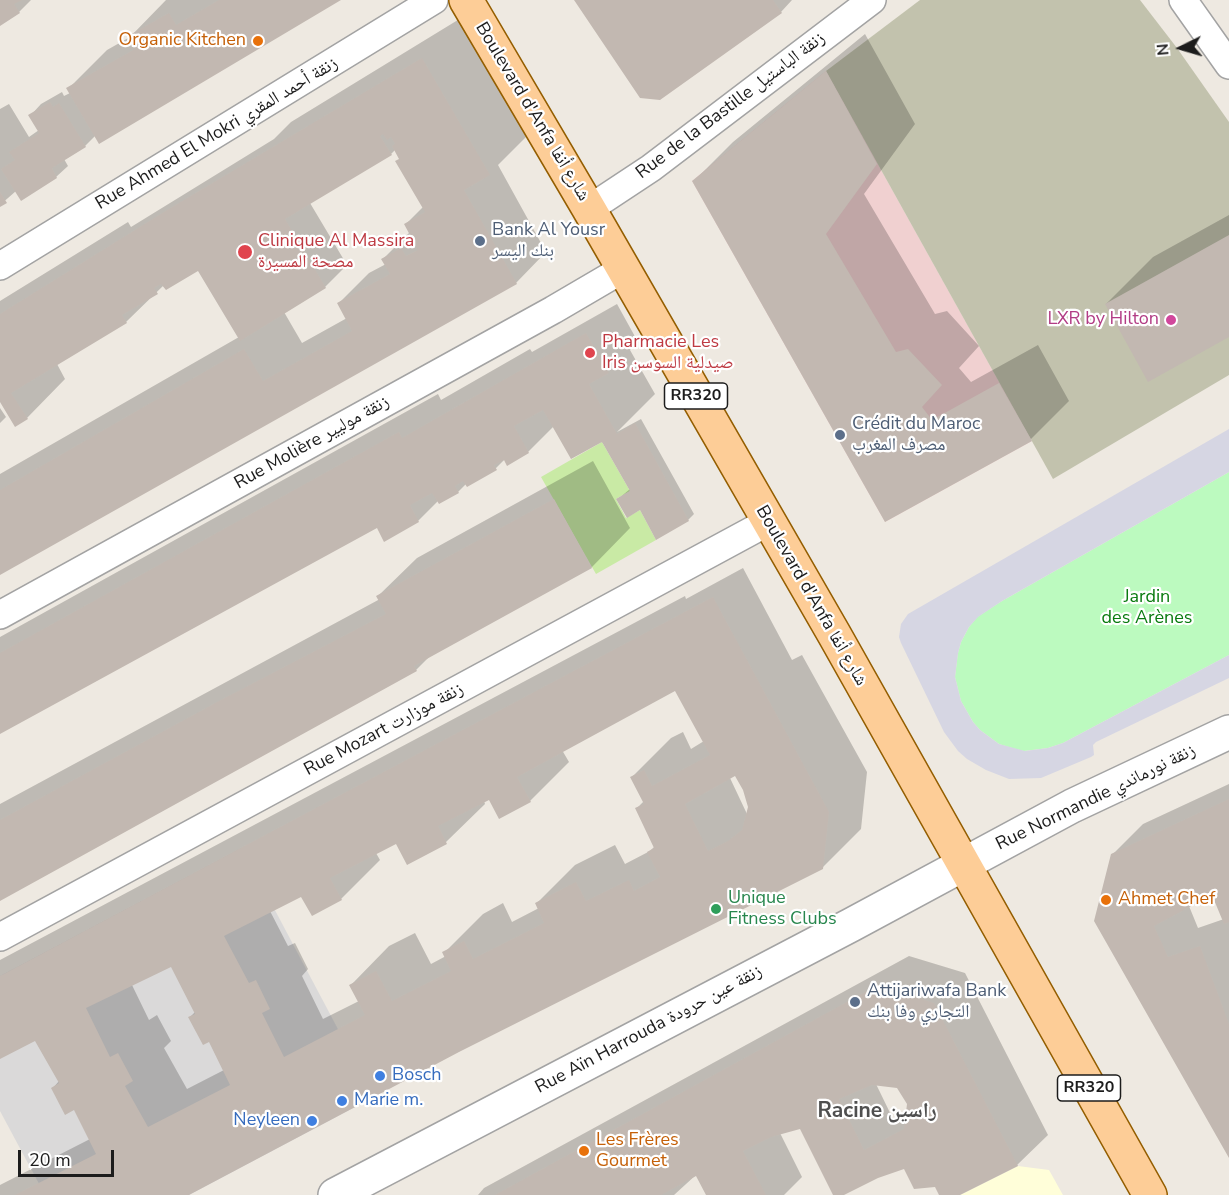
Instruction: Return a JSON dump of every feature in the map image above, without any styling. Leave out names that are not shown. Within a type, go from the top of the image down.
[{"type":"main road","name":"Boulevard d'Anfa شارع أنفا","points":[[466,0],[589,209],[1150,1195]]},
{"type":"street","name":"Rue Ahmed El Mokri زنقة أحمد المقري","points":[[0,267],[434,0]]},
{"type":"street","name":"Rue de la Bastille زنقة الباستيل","points":[[589,209],[651,168],[872,0]]},
{"type":"street","points":[[1183,0],[1229,64]]},
{"type":"street","name":"Rue Molière زنقة موليير","points":[[0,615],[543,316],[623,269]]},
{"type":"street","name":"Rue Mozart زنقة موزارت","points":[[0,937],[768,522]]},
{"type":"street","name":"Rue Normandie زنقة نورماندي","points":[[963,865],[1072,806],[1229,732]]},
{"type":"street","name":"Rue Aïn Harrouda زنقة عين حرودة","points":[[335,1195],[963,865]]},
{"type":"shaded area","points":[[920,0],[1140,0],[1229,122],[1229,375],[1053,479],[826,71]]},
{"type":"shaded area","points":[[826,71],[1032,441],[885,522],[692,181]]},
{"type":"shaded area","points":[[1229,429],[1229,472],[1002,601],[978,617],[969,627],[961,642],[955,677],[961,701],[980,730],[999,744],[1025,751],[1048,748],[1063,743],[1229,655],[1229,678],[1096,742],[1093,745],[1094,755],[1091,757],[1041,778],[1009,779],[967,759],[944,732],[901,643],[899,637],[901,624],[908,614]]},
{"type":"shaded area","points":[[242,848],[374,1097],[189,1195],[45,1195],[0,1111],[0,976]]},
{"type":"shaded area","points":[[1018,1166],[1049,1170],[1063,1195],[960,1195]]},
{"type":"green space","points":[[602,442],[630,491],[616,499],[626,518],[640,510],[656,540],[596,574],[541,477]]},
{"type":"green space","name":"Jardin des Arènes","points":[[1229,472],[1229,655],[1063,743],[1048,748],[1024,751],[1012,748],[999,744],[980,730],[961,701],[955,677],[961,642],[977,617]]},
{"type":"building","points":[[0,0],[22,0],[14,4],[20,13],[0,26]]},
{"type":"building","points":[[219,0],[341,0],[99,144],[66,88],[135,49],[128,36],[169,13],[176,25]]},
{"type":"building","points":[[574,0],[773,0],[782,13],[660,100],[640,98]]},
{"type":"building","points":[[422,58],[490,175],[464,190],[517,284],[0,575],[0,490],[244,349],[263,381],[352,331],[337,303],[390,274],[381,259],[401,248],[406,256],[418,250],[404,224],[425,212],[395,161],[399,159],[392,146],[395,144],[391,137],[387,140],[383,134],[380,136],[392,155],[285,219],[326,288],[240,341],[198,271],[166,290],[161,284],[154,288],[158,294],[122,315],[127,323],[11,393],[28,419],[15,427],[0,402],[0,314],[164,212]]},
{"type":"building","points":[[826,71],[877,164],[826,234],[896,352],[908,349],[942,385],[922,407],[932,420],[999,383],[1032,441],[885,522],[692,181]]},
{"type":"building","points":[[50,102],[53,107],[59,103],[86,147],[52,168],[57,178],[21,201],[1,169],[15,160],[9,152],[39,133],[28,115]]},
{"type":"building","points":[[0,192],[7,203],[0,207]]},
{"type":"building","name":"LXR by Hilton","points":[[1229,235],[1229,337],[1148,382],[1105,304]]},
{"type":"building","points":[[586,333],[609,373],[589,384],[617,434],[635,423],[689,521],[656,540],[640,510],[627,518],[616,499],[630,491],[602,442],[571,459],[543,410],[514,426],[529,453],[507,466],[504,460],[494,465],[497,470],[467,487],[463,481],[455,486],[459,493],[439,504],[432,493],[410,505],[419,522],[384,542],[377,528],[0,734],[0,653],[399,432],[402,438]]},
{"type":"building","points":[[554,499],[592,568],[414,666],[417,671],[0,901],[0,820],[221,700],[386,614],[376,596]]},
{"type":"building","points":[[713,597],[829,812],[823,869],[459,1052],[189,1195],[15,1195],[96,1154],[74,1110],[65,1115],[51,1088],[59,1083],[35,1041],[0,1059],[0,976]],"holes":[[[675,691],[710,755],[652,786],[644,770],[630,777],[644,804],[635,808],[654,848],[647,852],[660,877],[634,891],[629,880],[586,901],[576,882],[535,903],[544,923],[473,959],[464,941],[442,952],[451,971],[392,1001],[376,971],[349,985],[365,1015],[284,1057],[262,1013],[270,1009],[256,980],[249,983],[224,936],[301,897],[312,916],[342,900],[330,878],[396,844],[407,865],[447,844],[438,826],[489,800],[499,819],[531,802],[517,777]],[[735,776],[743,790],[748,807],[742,830],[728,841],[708,851],[685,804]],[[171,967],[195,1014],[188,1017],[203,1045],[209,1042],[230,1085],[148,1127],[125,1086],[133,1081],[118,1053],[110,1057],[86,1008]]]},
{"type":"building","points":[[1229,799],[1229,922],[1224,924],[1212,895],[1154,926],[1168,957],[1200,946],[1229,1024],[1229,1158],[1094,921],[1111,854]]},
{"type":"building","points":[[878,985],[934,1003],[1018,1166],[960,1195],[939,1195],[935,1187],[914,1189],[904,1169],[878,1178],[844,1195],[833,1195],[800,1129],[771,1137],[743,1151],[766,1195],[706,1195],[696,1176],[661,1195],[495,1195]],"holes":[[[872,1085],[897,1088],[907,1104],[904,1129],[864,1150],[839,1099]]]},
{"type":"place","name":"Organic Kitchen","points":[[258,41]]},
{"type":"place","name":"Bank Al Yousr بنك اليسر","points":[[480,241]]},
{"type":"place","name":"Clinique Al Massira مصحة المسيرة","points":[[245,252]]},
{"type":"place","name":"LXR by Hilton","points":[[1171,320]]},
{"type":"place","name":"Pharmacie Les Iris صيدلية السوسن","points":[[590,353]]},
{"type":"place","name":"Crédit du Maroc مصرف المغرب","points":[[840,435]]},
{"type":"place","name":"Ahmet Chef","points":[[1106,900]]},
{"type":"place","name":"Unique Fitness Clubs","points":[[716,909]]},
{"type":"place","name":"Attijariwafa Bank التجاري وفا بنك","points":[[855,1002]]},
{"type":"place","name":"Bosch","points":[[380,1076]]},
{"type":"place","name":"Marie m.","points":[[342,1101]]},
{"type":"place","name":"Neyleen","points":[[312,1121]]},
{"type":"place","name":"Les Frères Gourmet","points":[[584,1151]]},
{"type":"district","name":"Racine راسين","points":[[877,1112]]}]
